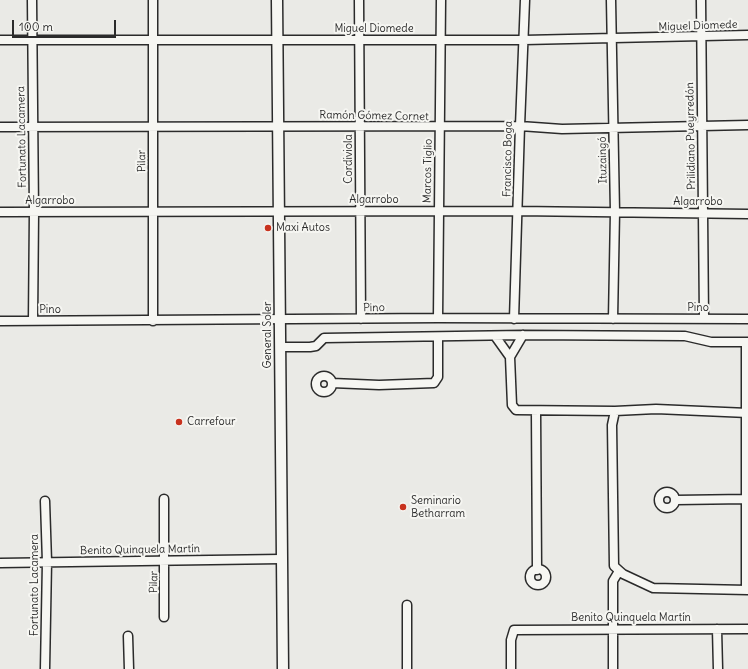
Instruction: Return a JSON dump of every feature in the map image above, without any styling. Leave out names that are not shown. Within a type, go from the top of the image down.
[{"type":"street","name":"Fortunato Lacamera","points":[[32,0],[34,212],[33,321]]},
{"type":"street","name":"Pilar","points":[[153,0],[153,321]]},
{"type":"street","name":"General Soler","points":[[277,0],[283,669]]},
{"type":"street","name":"Cordiviola","points":[[359,0],[361,319]]},
{"type":"street","name":"Marcos Tiglio","points":[[438,318],[441,0]]},
{"type":"street","name":"Francisco Boga","points":[[514,319],[525,0]]},
{"type":"street","name":"Ituzaingó","points":[[611,0],[613,40],[615,212],[613,319]]},
{"type":"street","name":"Prilidiano Pueyrredón","points":[[701,0],[704,319]]},
{"type":"street","name":"Miguel Diomede","points":[[0,40],[613,40],[748,35]]},
{"type":"street","name":"Ramón Gómez Cornet","points":[[0,126],[520,126],[562,128],[702,124],[748,125]]},
{"type":"street","name":"Algarrobo","points":[[0,212],[518,211],[748,214]]},
{"type":"street","name":"Pino","points":[[0,321],[438,318],[748,318]]},
{"type":"street","points":[[280,347],[310,348],[316,346],[324,338],[523,335],[685,336],[712,342],[747,342],[747,590],[653,588],[619,571],[614,566],[612,426],[615,411]]},
{"type":"street","points":[[510,356],[523,335]]},
{"type":"street","points":[[495,336],[510,356],[513,407],[516,410],[615,411],[656,409],[747,413]]},
{"type":"street","points":[[332,383],[379,385],[434,383],[438,377],[438,337]]},
{"type":"street","points":[[536,411],[538,570]]},
{"type":"street","name":"Pilar","points":[[164,499],[164,617]]},
{"type":"street","points":[[676,500],[746,499]]},
{"type":"street","name":"Fortunato Lacamera","points":[[45,501],[47,562],[45,669]]},
{"type":"street","name":"Benito Quinquela Martín","points":[[0,563],[281,559]]},
{"type":"street","points":[[613,669],[613,581],[619,571]]},
{"type":"street","points":[[407,605],[408,669]]},
{"type":"street","points":[[717,629],[718,669]]},
{"type":"street","name":"Benito Quinquela Martín","points":[[511,669],[511,640],[514,630],[748,629]]},
{"type":"street","points":[[128,636],[129,669]]},
{"type":"place","name":"Maxi Autos","points":[[268,228]]},
{"type":"place","name":"Carrefour","points":[[179,422]]},
{"type":"place","name":"Seminario Betharram","points":[[403,507]]}]
